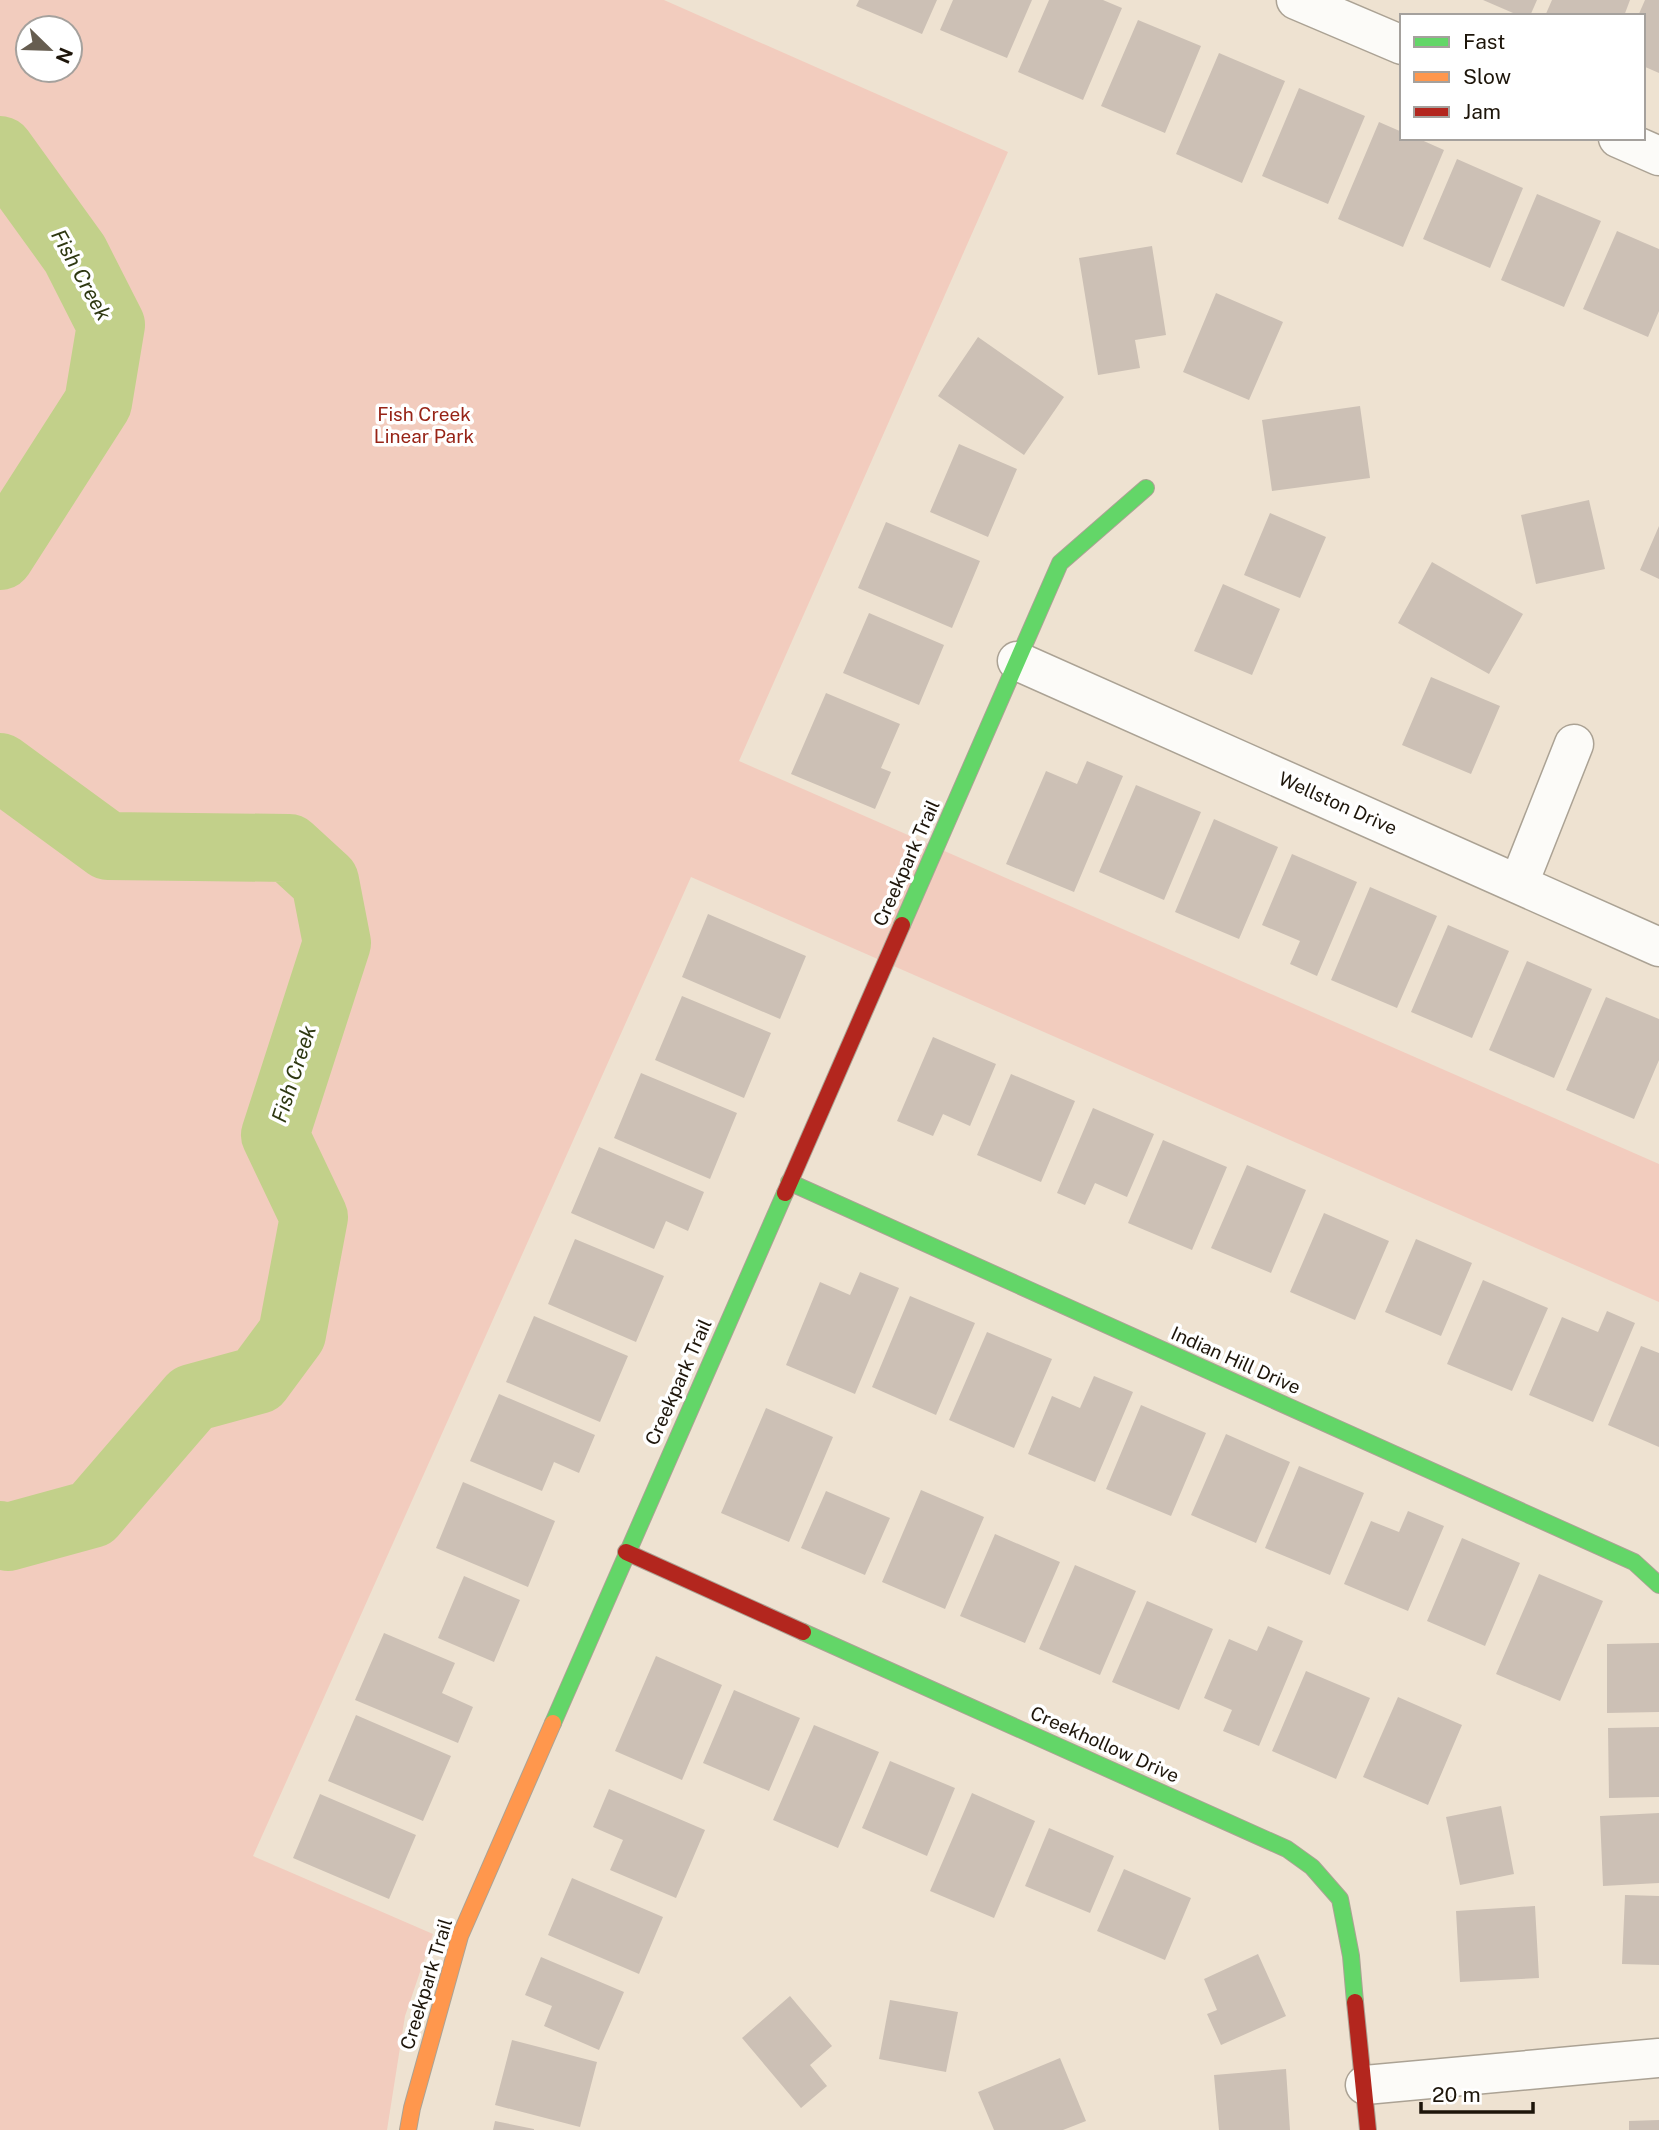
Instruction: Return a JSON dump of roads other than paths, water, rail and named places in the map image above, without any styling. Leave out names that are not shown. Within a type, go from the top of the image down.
[{"type":"street","points":[[1296,0],[1400,45]]},
{"type":"street","points":[[1623,140],[1659,156]]},
{"type":"street","name":"Creekpark Trail","points":[[408,2130],[460,1936],[1060,563],[1146,488]]},
{"type":"street","name":"Wellston Drive","points":[[1017,662],[1659,947]]},
{"type":"street","points":[[1519,883],[1574,744]]},
{"type":"street","name":"Indian Hill Drive","points":[[789,1182],[1634,1562],[1659,1585]]},
{"type":"street","name":"Creekhollow Drive","points":[[626,1552],[1287,1849],[1312,1867],[1340,1899],[1351,1956],[1368,2130]]},
{"type":"street","points":[[1364,2085],[1659,2058]]},
{"type":"waterway","name":"Fish Creek","points":[[0,150],[75,254],[111,325],[98,403],[0,556]]},
{"type":"waterway","name":"Fish Creek","points":[[0,767],[108,846],[289,848],[325,881],[337,943],[275,1135],[314,1217],[292,1334],[258,1380],[192,1398],[92,1514],[8,1537],[0,1535]]},
{"type":"park label","name":"Fish Creek Linear Park","points":[[424,425]]}]
